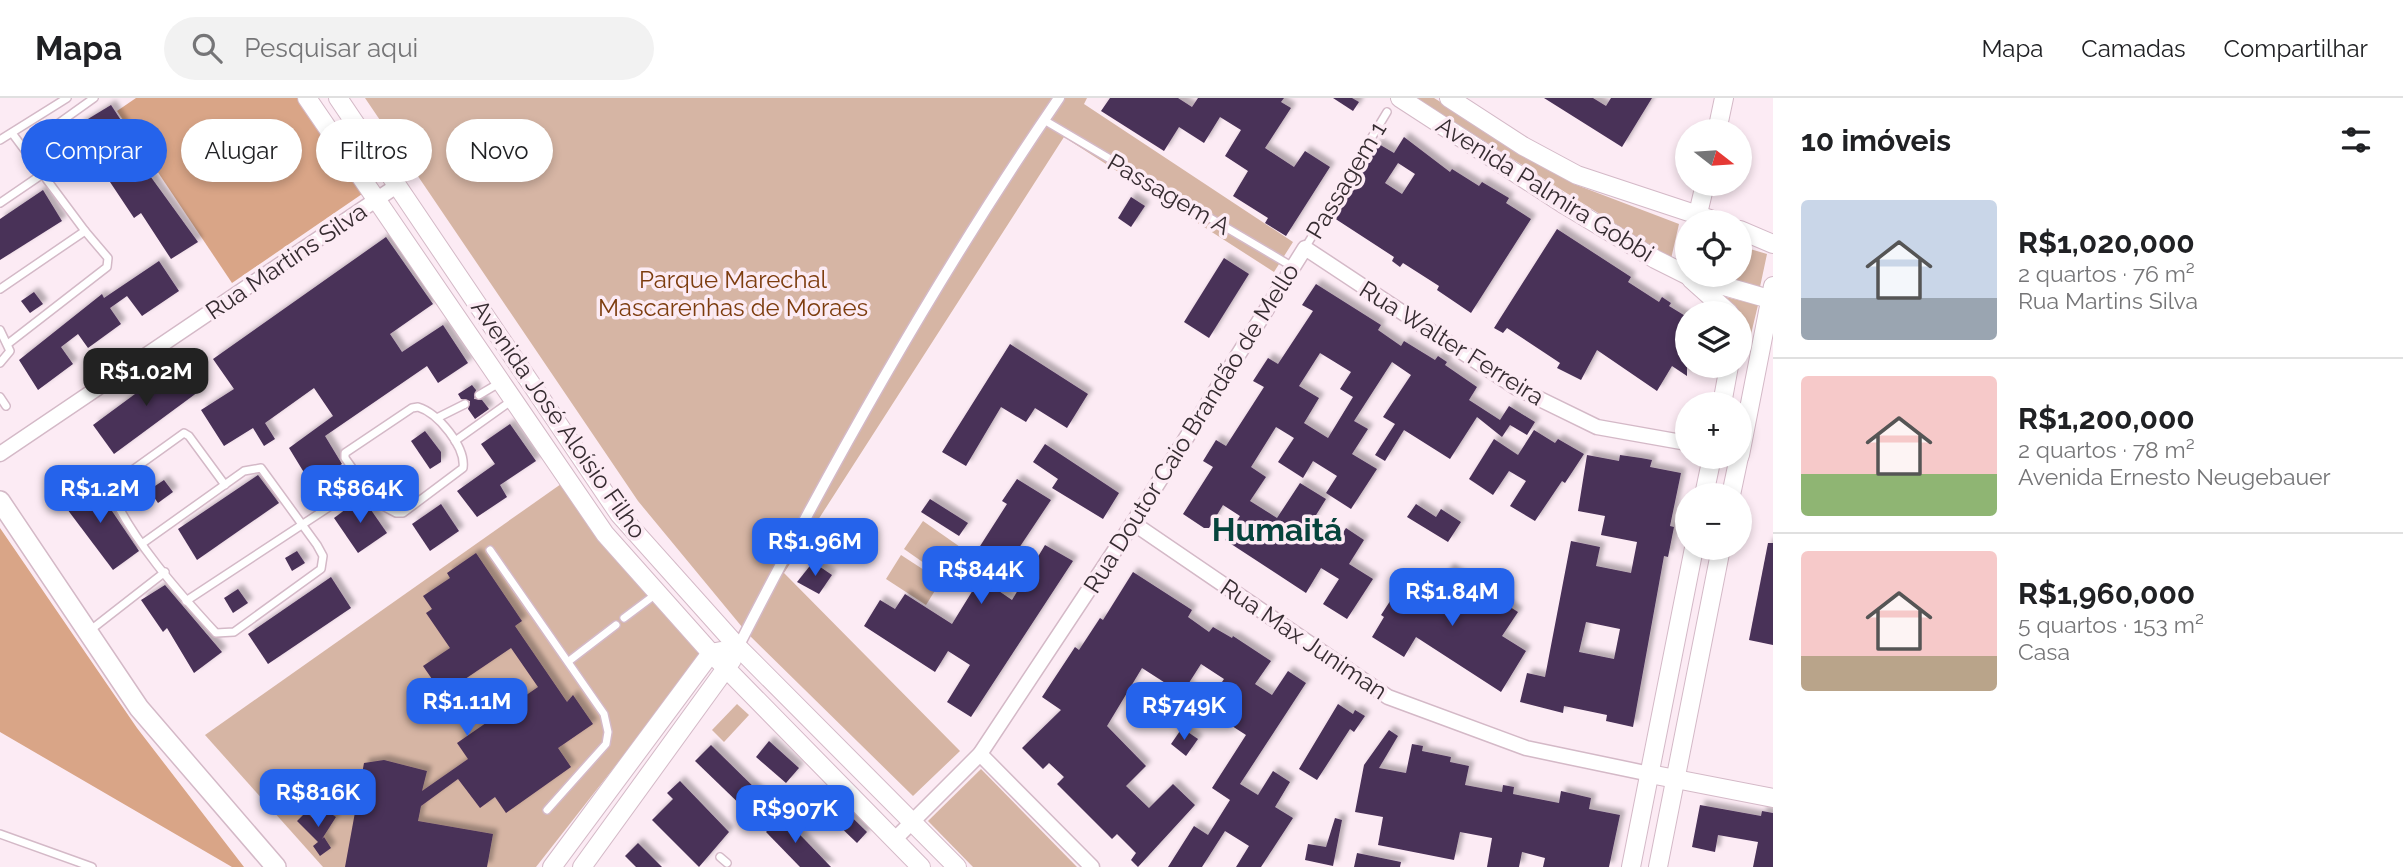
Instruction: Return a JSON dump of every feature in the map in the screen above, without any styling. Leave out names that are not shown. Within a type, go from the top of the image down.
[{"type":"main road","points":[[0,501],[139,708],[276,867]]},
{"type":"street","name":"Avenida José Aloísio Filho","points":[[307,98],[604,534],[711,653],[921,867]]},
{"type":"street","name":"Avenida José Aloísio Filho","points":[[338,98],[619,514],[738,647],[957,867]]},
{"type":"street","points":[[582,867],[727,669],[850,433],[1059,98]]},
{"type":"street","name":"Avenida Palmira Gobbi","points":[[1401,98],[1565,205],[1675,268]]},
{"type":"street","name":"Avenida Palmira Gobbi","points":[[1449,98],[1522,146],[1577,175],[1675,210]]},
{"type":"street","points":[[1720,119],[1724,98]]},
{"type":"street","name":"Rua Martins Silva","points":[[0,454],[398,185]]},
{"type":"street","points":[[1752,236],[1772,246]]},
{"type":"street","name":"Rua Doutor Caio Brandão de Mello","points":[[895,839],[980,754],[1133,523],[1305,248]]},
{"type":"street","name":"Rua Walter Ferreira","points":[[1305,248],[1515,387],[1597,427],[1675,441]]},
{"type":"street","points":[[1701,287],[1716,301]]},
{"type":"street","name":"Avenida Palmira Gobbi","points":[[1737,287],[1772,295]]},
{"type":"street","points":[[1752,393],[1772,295]]},
{"type":"street","name":"Rua Max Juniman","points":[[1133,523],[1388,697],[1526,748],[1773,798]]},
{"type":"street","points":[[1631,867],[1692,560]]},
{"type":"street","points":[[1658,867],[1719,560]]},
{"type":"street","points":[[552,867],[711,653],[738,647]]},
{"type":"street","points":[[980,754],[1092,867]]},
{"type":"lane","points":[[65,119],[94,98]]},
{"type":"lane","points":[[0,141],[66,99],[73,113]]},
{"type":"lane","name":"Passagem 1","points":[[1305,248],[1387,112]]},
{"type":"lane","name":"Passagem A","points":[[1044,120],[1293,267]]},
{"type":"lane","points":[[12,133],[21,144]]},
{"type":"lane","points":[[0,203],[31,182]]},
{"type":"lane","points":[[9,343],[107,267],[108,258],[50,182]]},
{"type":"lane","points":[[0,289],[85,231]]},
{"type":"lane","points":[[0,330],[9,343],[9,355],[0,363]]},
{"type":"lane","points":[[479,395],[502,382]]},
{"type":"lane","points":[[0,397],[6,406]]},
{"type":"lane","points":[[455,441],[514,399]]},
{"type":"lane","points":[[437,418],[465,404]]},
{"type":"lane","points":[[412,408],[424,409],[437,418],[455,441],[464,463],[460,473],[403,513],[385,510],[345,457],[348,448],[412,408]]},
{"type":"lane","points":[[143,543],[252,467],[261,468],[323,556],[321,569],[234,632],[216,632],[186,601],[143,543],[111,492],[111,486],[181,434],[189,436],[225,485]]},
{"type":"lane","points":[[186,601],[304,526],[364,484]]},
{"type":"lane","points":[[490,550],[604,713],[608,732],[606,744],[547,810]]},
{"type":"lane","points":[[88,632],[164,572]]},
{"type":"lane","points":[[624,618],[656,594]]},
{"type":"lane","points":[[569,661],[616,625]]},
{"type":"lane","points":[[0,834],[92,867]]},
{"type":"lane","points":[[720,857],[727,863]]},
{"type":"green space","name":"Parque Marechal Mascarenhas de Moraes","points":[[365,98],[1087,98],[1084,104],[1293,242],[1274,272],[1064,137],[784,573],[960,751],[913,796],[747,633],[638,501],[422,182],[432,182],[432,119],[379,119]]},
{"type":"green space","points":[[1416,98],[1434,98],[1574,184],[1675,222],[1671,259]]},
{"type":"green space","points":[[1752,250],[1767,254],[1760,287],[1752,285]]},
{"type":"green space","points":[[1722,296],[1742,301],[1726,301]]},
{"type":"green space","points":[[1752,304],[1758,305],[1752,330]]},
{"type":"green space","points":[[561,484],[703,654],[536,867],[323,867],[205,735]]},
{"type":"green space","points":[[923,521],[963,549],[944,577],[904,549]]},
{"type":"green space","points":[[901,555],[941,581],[926,605],[886,579]]},
{"type":"green space","points":[[737,704],[749,715],[724,742],[712,730]]},
{"type":"green space","points":[[981,769],[1077,867],[973,867],[928,821]]},
{"type":"shaded area","points":[[136,98],[302,98],[316,119],[316,182],[358,182],[365,192],[232,283],[164,182],[167,182],[167,119],[122,119],[117,111]]},
{"type":"shaded area","points":[[0,528],[137,728],[244,867],[232,867],[0,732]]},
{"type":"building","points":[[1110,98],[1178,98],[1192,107],[1198,98],[1284,98],[1281,102],[1291,108],[1265,148],[1294,167],[1305,151],[1330,167],[1286,236],[1265,223],[1268,218],[1233,196],[1248,171],[1225,156],[1241,130],[1220,117],[1204,143],[1179,127],[1164,151],[1101,111]]},
{"type":"building","points":[[1333,98],[1352,98],[1359,102],[1353,111]]},
{"type":"building","points":[[1544,98],[1593,98],[1606,106],[1611,98],[1652,98],[1622,147]]},
{"type":"building","points":[[111,105],[120,119],[88,119]]},
{"type":"building","points":[[1404,137],[1450,172],[1452,169],[1479,186],[1482,182],[1509,198],[1506,203],[1531,219],[1471,313],[1437,290],[1439,286],[1403,263],[1400,267],[1392,261],[1394,257],[1331,216],[1377,143],[1394,153]],"holes":[[[1398,163],[1415,174],[1402,194],[1385,183]]]},
{"type":"building","points":[[110,182],[154,182],[198,242],[171,259],[141,213],[134,218]]},
{"type":"building","points":[[43,190],[62,221],[0,260],[0,219]]},
{"type":"building","points":[[1131,197],[1145,206],[1131,227],[1118,218]]},
{"type":"building","points":[[1557,229],[1631,277],[1628,282],[1659,302],[1662,297],[1671,303],[1669,306],[1675,310],[1675,368],[1672,366],[1657,391],[1597,350],[1581,380],[1557,368],[1560,363],[1507,328],[1503,333],[1494,328]]},
{"type":"building","points":[[386,237],[433,304],[390,334],[402,352],[443,325],[468,363],[438,383],[427,366],[325,436],[342,464],[311,484],[289,448],[333,416],[314,388],[265,423],[275,439],[264,446],[253,428],[224,446],[201,410],[234,389],[213,359]]},
{"type":"building","points":[[1224,258],[1249,274],[1209,338],[1184,322]]},
{"type":"building","points":[[159,261],[179,291],[142,316],[127,296],[110,308],[121,324],[88,348],[78,334],[61,347],[73,364],[38,390],[19,360],[102,294],[104,298]]},
{"type":"building","points":[[1316,284],[1381,325],[1378,330],[1401,346],[1404,341],[1435,360],[1438,356],[1447,362],[1445,365],[1477,387],[1469,400],[1500,420],[1509,406],[1535,422],[1527,435],[1510,425],[1502,437],[1477,417],[1450,459],[1404,430],[1385,461],[1375,455],[1395,424],[1383,417],[1411,375],[1392,362],[1354,421],[1368,429],[1352,454],[1377,469],[1351,509],[1326,493],[1337,476],[1313,461],[1303,478],[1278,462],[1294,438],[1276,427],[1251,467],[1266,477],[1250,501],[1277,518],[1300,483],[1326,499],[1308,528],[1335,545],[1346,528],[1364,540],[1349,564],[1373,579],[1347,619],[1323,604],[1339,579],[1321,568],[1306,593],[1225,540],[1240,516],[1223,505],[1209,528],[1204,528],[1183,514],[1213,467],[1203,461],[1216,440],[1226,446],[1264,387],[1253,381],[1268,358],[1278,364],[1313,311],[1302,305]],"holes":[[[1320,353],[1351,372],[1340,389],[1353,397],[1328,438],[1304,423],[1319,398],[1299,386]]]},
{"type":"building","points":[[34,292],[43,304],[30,313],[21,301]]},
{"type":"building","points":[[1010,344],[1088,394],[1067,428],[1035,408],[1026,422],[1001,407],[966,466],[942,452]]},
{"type":"building","points":[[177,363],[198,392],[114,454],[93,425]]},
{"type":"building","points":[[472,385],[476,390],[474,399],[482,400],[489,409],[475,419],[468,409],[470,401],[461,399],[458,394]]},
{"type":"building","points":[[510,424],[536,461],[500,485],[507,497],[477,517],[457,491],[495,464],[481,444]]},
{"type":"building","points":[[1534,430],[1555,443],[1558,439],[1584,454],[1535,521],[1510,506],[1526,481],[1509,471],[1493,495],[1469,479],[1494,439],[1518,455]]},
{"type":"building","points":[[425,431],[441,452],[441,462],[430,469],[411,441]]},
{"type":"building","points":[[1045,444],[1119,493],[1103,519],[1052,488],[1058,479],[1033,462]]},
{"type":"building","points":[[1587,455],[1619,461],[1620,455],[1652,460],[1650,467],[1681,473],[1679,483],[1675,483],[1675,502],[1670,526],[1674,527],[1668,557],[1664,556],[1633,727],[1606,721],[1607,715],[1564,706],[1563,713],[1520,702],[1527,673],[1545,677],[1571,541],[1600,547],[1596,566],[1631,573],[1637,542],[1601,535],[1605,516],[1578,511]],"holes":[[[1586,622],[1620,629],[1614,659],[1579,652]]]},
{"type":"building","points":[[258,475],[279,503],[197,560],[178,529]]},
{"type":"building","points":[[1017,479],[1051,500],[993,587],[1012,600],[1045,545],[1073,561],[971,717],[947,702],[970,665],[948,651],[935,672],[864,626],[880,600],[895,609],[905,594],[952,624],[981,577],[966,568],[1007,504],[1002,501]]},
{"type":"building","points":[[91,480],[139,551],[113,570],[61,501]]},
{"type":"building","points":[[164,480],[173,492],[158,503],[149,490]]},
{"type":"building","points":[[362,497],[387,533],[358,553],[334,518]]},
{"type":"building","points":[[930,499],[968,523],[959,536],[921,512]]},
{"type":"building","points":[[441,504],[459,531],[430,551],[412,524]]},
{"type":"building","points":[[1416,504],[1436,517],[1441,509],[1461,522],[1448,542],[1407,517]]},
{"type":"building","points":[[1768,543],[1773,543],[1773,645],[1749,640]]},
{"type":"building","points":[[297,551],[305,563],[292,571],[285,558]]},
{"type":"building","points":[[476,553],[522,621],[515,626],[567,702],[573,695],[593,724],[558,748],[571,767],[506,813],[495,797],[480,808],[458,779],[421,806],[418,821],[493,834],[487,867],[345,867],[364,763],[384,760],[427,771],[422,791],[468,759],[457,743],[538,687],[511,648],[437,698],[427,683],[432,679],[423,666],[450,648],[426,613],[432,609],[423,596],[450,578],[447,573]]},
{"type":"building","points":[[813,562],[832,575],[819,594],[797,582]]},
{"type":"building","points":[[1449,568],[1467,580],[1457,596],[1482,612],[1493,596],[1518,612],[1502,636],[1526,651],[1501,692],[1416,637],[1404,657],[1372,637],[1384,617],[1381,615],[1407,575],[1433,592]]},
{"type":"building","points":[[1133,572],[1192,610],[1188,617],[1209,632],[1213,627],[1232,638],[1233,636],[1271,661],[1255,684],[1272,695],[1288,671],[1306,683],[1240,784],[1258,795],[1273,771],[1290,782],[1275,807],[1293,818],[1261,867],[1236,867],[1249,846],[1225,831],[1202,867],[1168,867],[1194,826],[1208,835],[1230,800],[1212,788],[1246,735],[1142,668],[1107,726],[1146,766],[1126,786],[1149,808],[1173,784],[1195,805],[1138,867],[1131,860],[1136,853],[1117,834],[1112,839],[1057,784],[1064,777],[1049,763],[1043,769],[1022,748],[1061,710],[1042,697],[1075,647],[1079,650],[1100,618],[1103,620]],"holes":[[[1201,664],[1224,679],[1210,700],[1187,686]]]},
{"type":"building","points":[[331,577],[351,608],[268,664],[248,634]]},
{"type":"building","points":[[165,585],[222,652],[194,673],[167,628],[163,632],[141,600]]},
{"type":"building","points":[[238,589],[248,603],[233,613],[224,598]]},
{"type":"building","points":[[1338,704],[1353,714],[1355,710],[1365,716],[1354,732],[1350,729],[1317,780],[1299,769]]},
{"type":"building","points":[[1182,728],[1198,739],[1186,756],[1171,744]]},
{"type":"building","points":[[1389,730],[1398,736],[1379,768],[1406,773],[1412,744],[1423,746],[1422,751],[1451,757],[1450,762],[1469,766],[1465,785],[1502,792],[1503,785],[1514,787],[1513,794],[1559,803],[1561,791],[1591,798],[1589,809],[1620,815],[1609,867],[1543,867],[1545,858],[1522,852],[1519,867],[1487,867],[1492,838],[1460,832],[1454,860],[1378,845],[1383,817],[1355,812],[1364,765]]},
{"type":"building","points":[[769,741],[799,768],[786,783],[756,757]]},
{"type":"building","points":[[711,745],[766,799],[751,815],[695,761]]},
{"type":"building","points":[[680,781],[729,832],[699,867],[652,820],[673,799],[667,793]]},
{"type":"building","points":[[824,790],[867,832],[857,843],[813,801]]},
{"type":"building","points":[[1700,805],[1761,816],[1762,811],[1773,813],[1773,867],[1753,867],[1758,842],[1718,835],[1715,852],[1692,847]]},
{"type":"building","points":[[324,809],[336,817],[322,839],[324,837],[331,848],[320,856],[313,846],[318,842],[297,821],[306,812],[316,821]]},
{"type":"building","points":[[782,816],[831,867],[800,867],[766,832]]},
{"type":"building","points":[[1335,818],[1342,820],[1333,866],[1305,860],[1308,844],[1326,847]]},
{"type":"building","points":[[638,843],[662,867],[636,867],[625,856]]},
{"type":"building","points":[[1357,853],[1401,862],[1400,867],[1354,867]]},
{"type":"district","name":"Humaitá","points":[[1277,529]]}]
